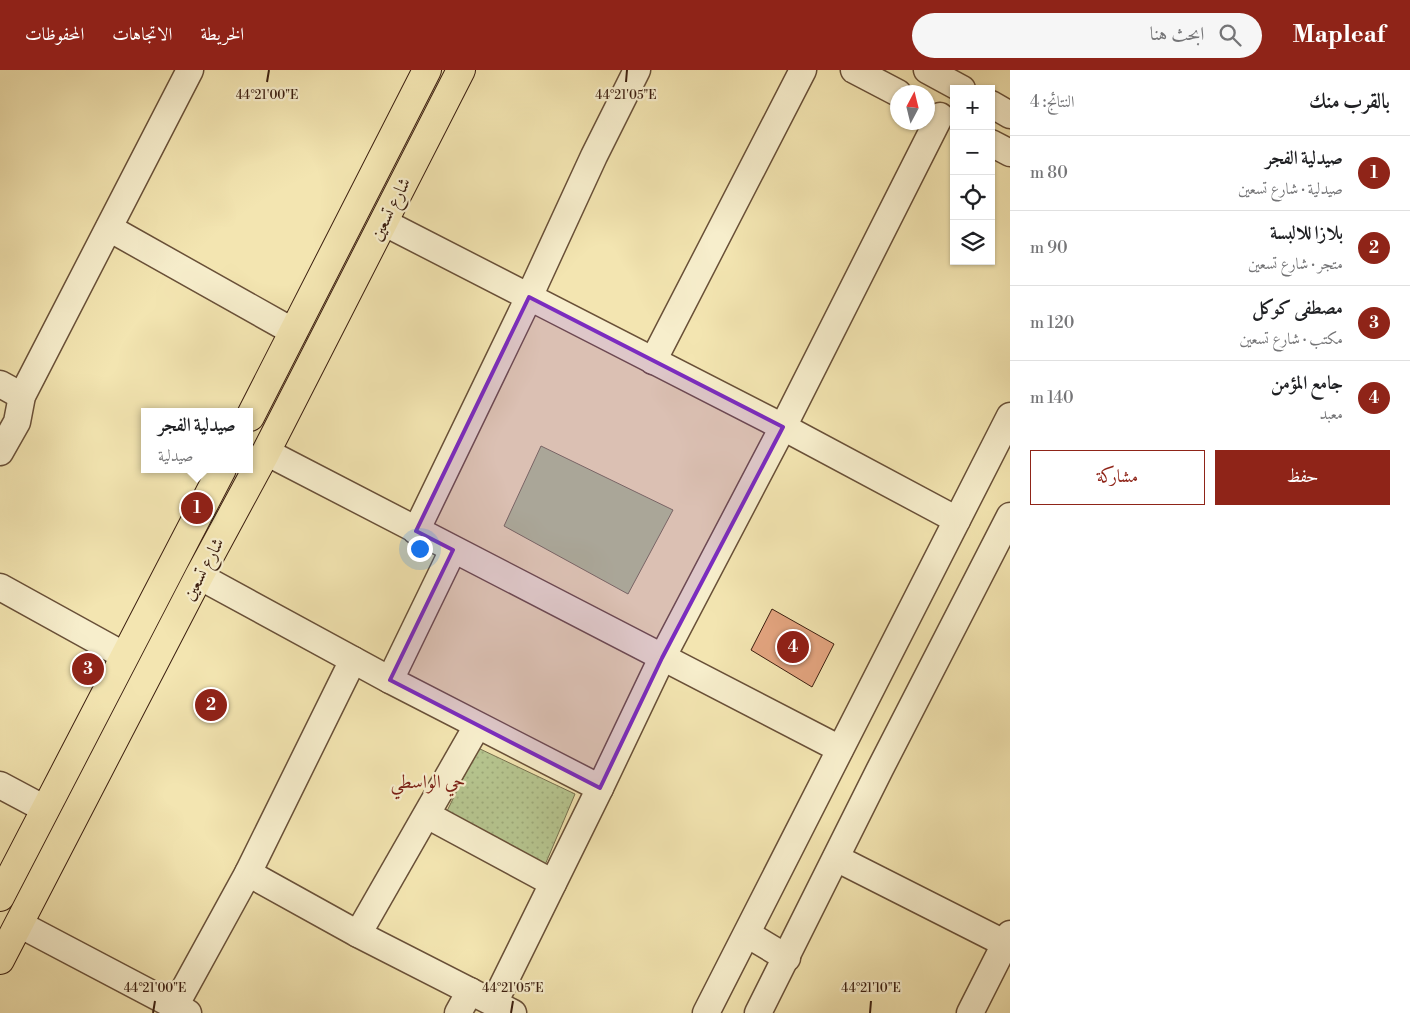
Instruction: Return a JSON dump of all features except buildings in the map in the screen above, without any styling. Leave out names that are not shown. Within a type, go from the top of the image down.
[{"type":"main road","name":"شارع تسعين","points":[[253,411],[426,70]]},
{"type":"main road","name":"شارع تسعين","points":[[0,960],[266,452],[460,70]]},
{"type":"main road","name":"شارع تسعين","points":[[0,897],[220,473]]},
{"type":"main road","points":[[87,727],[114,742]]},
{"type":"street","points":[[0,452],[16,422],[11,390],[109,228],[190,70]]},
{"type":"street","points":[[416,531],[529,297],[594,156],[637,70]]},
{"type":"street","points":[[653,360],[803,70]]},
{"type":"street","points":[[854,70],[890,89]]},
{"type":"street","points":[[927,70],[955,85]]},
{"type":"street","points":[[995,106],[1010,114]]},
{"type":"street","points":[[248,873],[358,934],[464,1002],[503,1008],[553,883],[662,658],[783,427],[940,116]]},
{"type":"street","points":[[995,145],[1010,152]]},
{"type":"street","points":[[383,222],[783,427],[957,520]]},
{"type":"street","points":[[109,228],[294,332]]},
{"type":"street","points":[[706,1013],[1010,416]]},
{"type":"street","points":[[266,452],[840,749]]},
{"type":"street","points":[[758,1013],[880,769],[1010,516]]},
{"type":"street","points":[[390,680],[453,550]]},
{"type":"street","points":[[200,576],[390,680],[600,788]]},
{"type":"street","points":[[0,587],[124,656]]},
{"type":"street","points":[[20,924],[182,1009],[353,660]]},
{"type":"street","points":[[358,934],[478,726]]},
{"type":"street","points":[[0,785],[45,808]]},
{"type":"street","points":[[427,815],[553,883]]},
{"type":"street","points":[[836,858],[1008,941],[970,1013]]},
{"type":"street","points":[[747,934],[787,958]]},
{"type":"highlighted area","points":[[529,297],[783,427],[662,658],[600,788],[390,680],[453,550],[416,531]]},
{"type":"green space","points":[[541,446],[673,510],[628,594],[504,526]]},
{"type":"green space","points":[[478,748],[575,794],[545,865],[447,811]]},
{"type":"place","name":"صيدلية الفجر","points":[[197,508]]},
{"type":"place","name":"جامع المؤمن","points":[[793,647]]},
{"type":"place","name":"مصطفى كوكل","points":[[88,669]]},
{"type":"place","name":"بلازا للالبسة","points":[[211,705]]},
{"type":"district","name":"حي الواسطي","points":[[428,781]]}]
